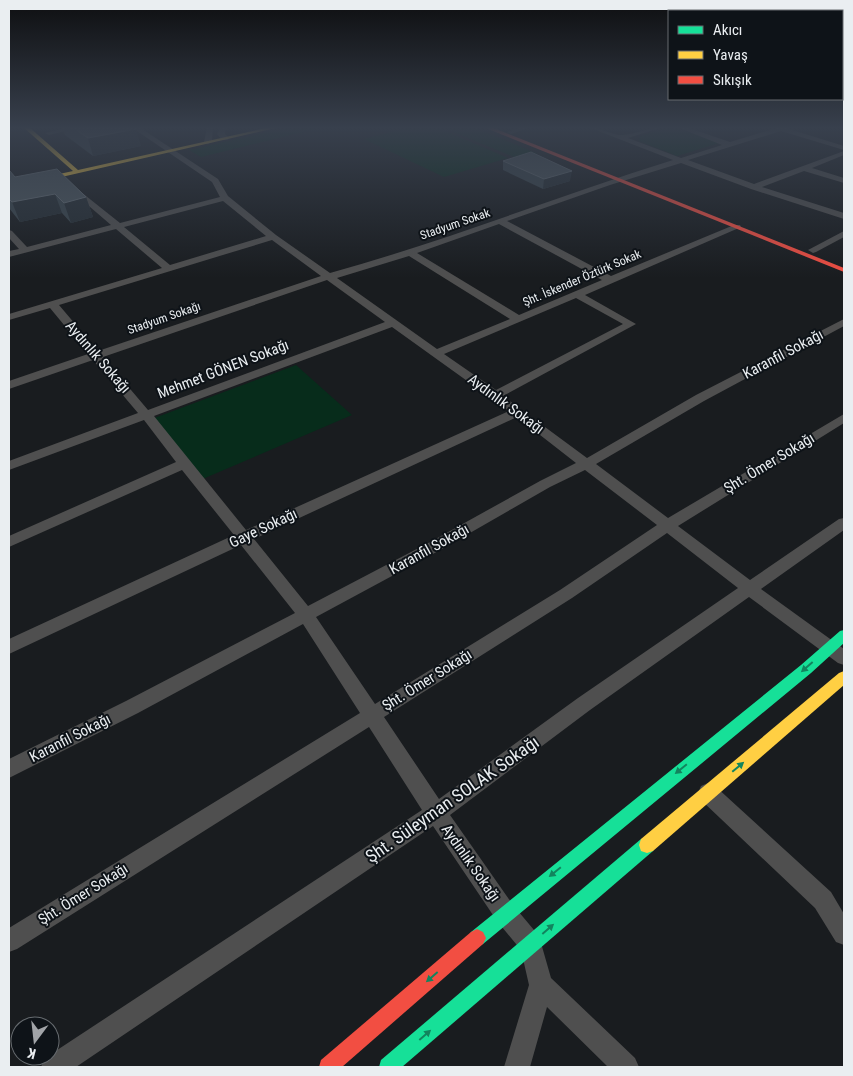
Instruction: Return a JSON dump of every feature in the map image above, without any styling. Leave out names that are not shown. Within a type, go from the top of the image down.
[{"type":"street","points":[[9,187],[53,177]]},
{"type":"street","points":[[59,177],[169,269]]},
{"type":"street","name":"Aydınlık Sokağı","points":[[209,177],[215,181],[225,198],[273,237],[518,412],[750,589],[844,658]]},
{"type":"street","points":[[728,177],[844,216]]},
{"type":"street","points":[[754,187],[780,177]]},
{"type":"street","points":[[830,177],[844,182]]},
{"type":"street","name":"Stadyum Sokak","points":[[328,277],[409,252],[622,178]]},
{"type":"street","points":[[622,178],[844,270]]},
{"type":"street","points":[[622,178],[844,263]]},
{"type":"street","points":[[9,254],[225,198]]},
{"type":"street","points":[[500,221],[610,280]]},
{"type":"street","name":"Şht. İskender Öztürk Sokak","points":[[437,353],[737,227]]},
{"type":"street","points":[[9,233],[25,250]]},
{"type":"street","points":[[813,250],[844,234]]},
{"type":"street","points":[[9,317],[273,237]]},
{"type":"street","points":[[409,252],[518,319]]},
{"type":"street","name":"Stadyum Sokağı","points":[[9,384],[328,277]]},
{"type":"street","points":[[494,396],[631,324],[576,294]]},
{"type":"street","name":"Aydınlık Sokağı","points":[[52,304],[97,355],[306,615],[436,813],[505,913],[531,944]]},
{"type":"street","name":"Karanfil Sokağı","points":[[9,769],[132,707],[437,545],[546,484],[586,464],[700,398],[844,322]]},
{"type":"street","name":"Mehmet GÖNEN Sokağı","points":[[9,466],[392,323]]},
{"type":"street","name":"Gaye Sokağı","points":[[9,647],[518,412]]},
{"type":"street","name":"Şht. Ömer Sokağı","points":[[9,941],[566,594],[668,525],[844,418]]},
{"type":"street","points":[[9,542],[185,463]]},
{"type":"street","name":"Şht. Süleyman SOLAK Sokağı","points":[[54,1067],[436,813],[584,704],[844,523]]},
{"type":"street","points":[[328,1067],[505,913],[806,669],[844,635]]},
{"type":"street","points":[[388,1067],[844,677]]},
{"type":"street","points":[[708,793],[822,900],[844,934]]},
{"type":"street","points":[[517,1067],[541,985],[531,944]]},
{"type":"street","points":[[541,985],[626,1067]]},
{"type":"green space","points":[[296,365],[352,415],[198,481],[149,420]]},
{"type":"building","points":[[9,177],[66,177],[86,197],[64,203],[55,194],[12,202],[9,199]]},
{"type":"traffic: fast","points":[[477,938],[806,669],[844,635]]},
{"type":"traffic: fast","points":[[388,1067],[647,845]]},
{"type":"traffic: slow","points":[[9,187],[53,177]]},
{"type":"traffic: slow","points":[[647,845],[844,677]]},
{"type":"traffic: jam","points":[[612,177],[844,270]]},
{"type":"traffic: jam","points":[[328,1067],[477,938]]}]
